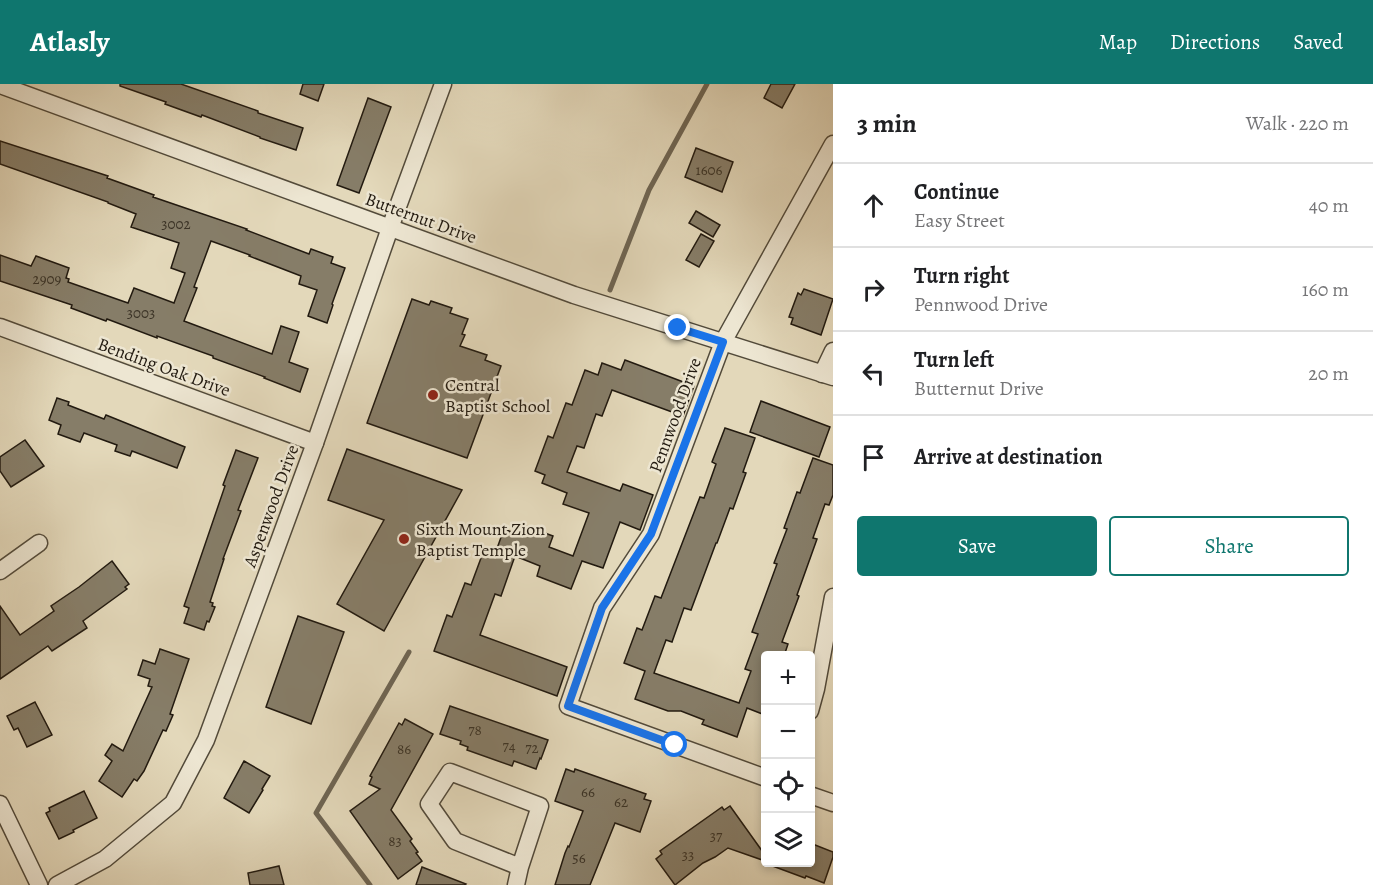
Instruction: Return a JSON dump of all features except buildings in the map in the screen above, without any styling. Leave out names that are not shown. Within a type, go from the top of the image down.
[{"type":"street","name":"Aspenwood Drive","points":[[57,885],[105,859],[173,803],[207,740],[443,84]]},
{"type":"street","name":"Butternut Drive","points":[[0,85],[574,295],[827,375]]},
{"type":"street","name":"Pennwood Drive","points":[[761,777],[568,706],[602,608],[651,534],[723,342],[833,144]]},
{"type":"street","name":"Bending Oak Drive","points":[[0,327],[315,443]]},
{"type":"street","points":[[827,375],[833,351]]},
{"type":"street","points":[[0,571],[39,543]]},
{"type":"street","points":[[812,705],[833,597]]},
{"type":"street","points":[[516,885],[540,806],[450,772],[429,804],[455,841],[520,867]]},
{"type":"street","points":[[815,797],[833,803]]},
{"type":"street","points":[[0,804],[39,885]]},
{"type":"waterway","points":[[610,290],[649,190],[707,84]]},
{"type":"waterway","points":[[370,885],[316,813],[409,652]]},
{"type":"place","name":"Central Baptist School","points":[[433,395]]},
{"type":"place","name":"Sixth Mount Zion Baptist Temple","points":[[404,539]]},
{"type":"route","points":[[675,745],[568,706],[602,608],[651,534],[723,342],[678,328]]}]
